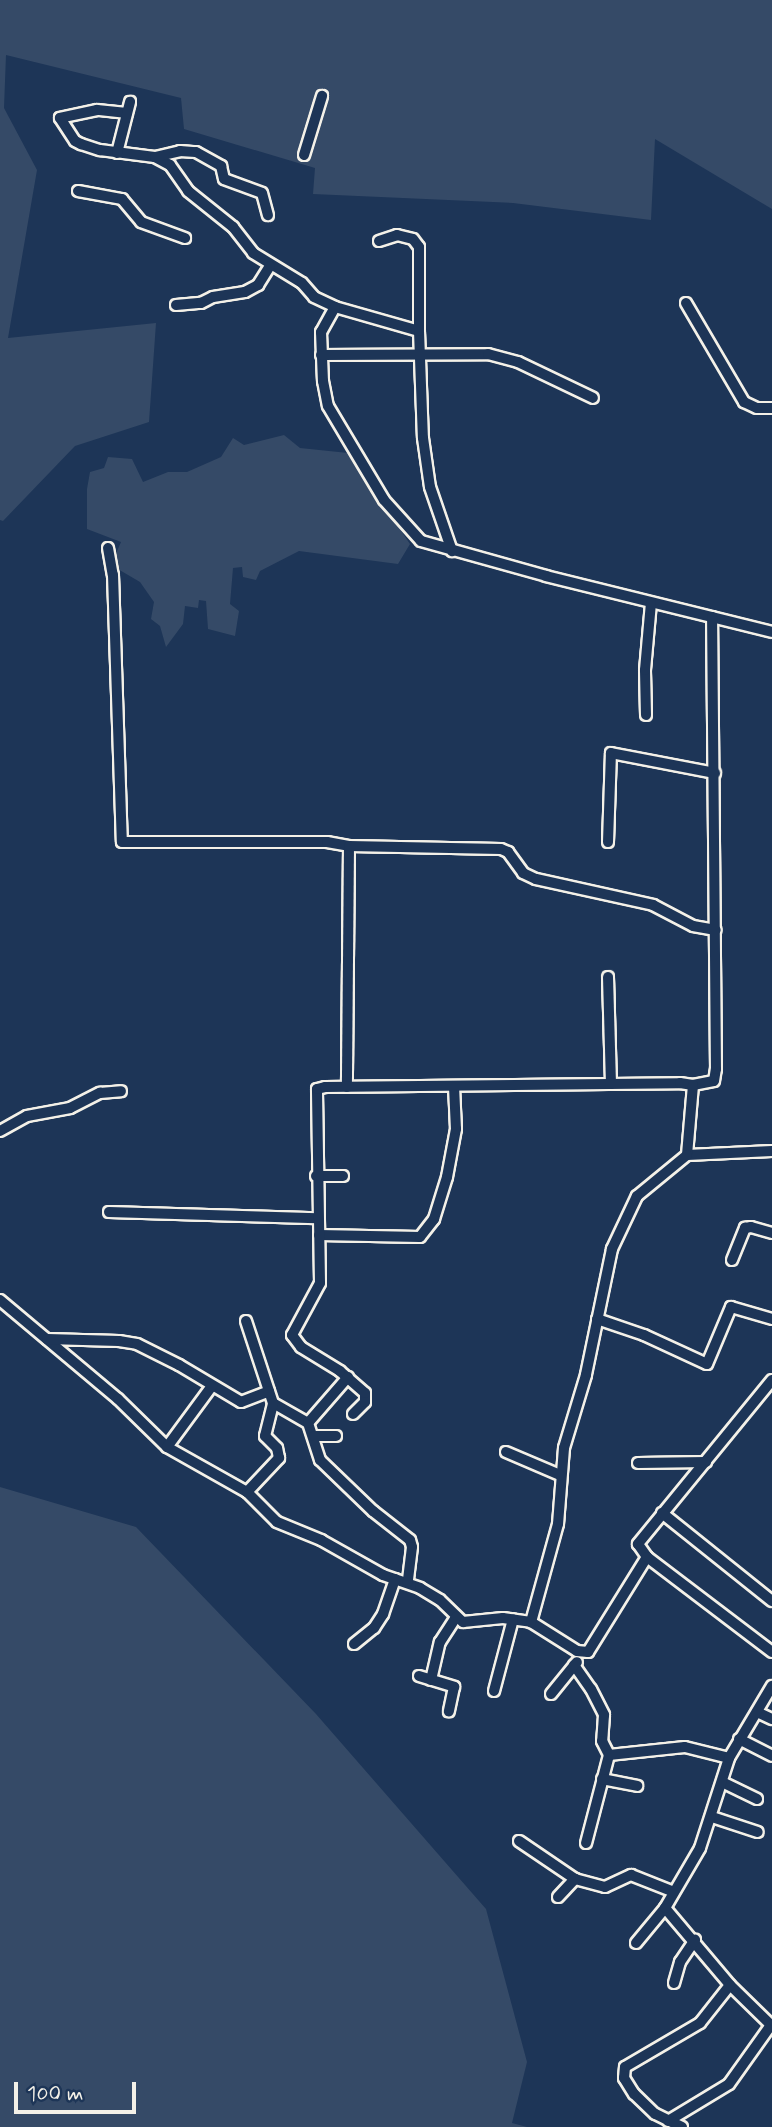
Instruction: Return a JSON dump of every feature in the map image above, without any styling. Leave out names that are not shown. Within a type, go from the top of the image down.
[{"type":"street","points":[[304,155],[322,96]]},
{"type":"street","points":[[117,153],[130,102]]},
{"type":"street","points":[[127,113],[90,110],[60,118],[75,141],[117,153],[155,157],[180,151],[196,152],[221,166],[224,179],[262,193],[268,215]]},
{"type":"street","points":[[155,157],[173,167],[193,196],[233,227],[253,253],[270,266],[297,279],[313,297],[335,307],[419,331]]},
{"type":"street","points":[[78,191],[122,200],[141,222],[185,238]]},
{"type":"street","points":[[379,241],[397,235],[413,239],[419,247],[423,438],[430,487],[452,551]]},
{"type":"street","points":[[176,305],[201,303],[213,297],[245,292],[258,285],[270,266]]},
{"type":"street","points":[[686,303],[744,402],[757,408],[772,408]]},
{"type":"street","points":[[335,307],[322,327],[321,355],[328,406],[384,500],[421,541],[651,603],[772,632]]},
{"type":"street","points":[[321,355],[421,353],[503,356],[593,398]]},
{"type":"street","points":[[108,548],[113,575],[122,842],[327,842],[349,846],[501,849],[508,852],[523,873],[536,879],[653,905],[693,926],[716,930]]},
{"type":"street","points":[[646,715],[645,670],[651,603]]},
{"type":"street","points":[[353,1414],[365,1402],[366,1396],[348,1377],[301,1347],[292,1335],[320,1283],[316,1177],[317,1089],[693,1085],[713,1083],[715,1079],[712,617]]},
{"type":"street","points":[[608,842],[611,753],[715,773]]},
{"type":"street","points":[[347,1087],[349,846]]},
{"type":"street","points":[[608,977],[611,1084]]},
{"type":"street","points":[[687,1155],[693,1085]]},
{"type":"street","points":[[318,1235],[420,1237],[434,1219],[447,1177],[456,1129],[454,1086]]},
{"type":"street","points":[[0,1131],[27,1116],[70,1108],[100,1093],[121,1091]]},
{"type":"street","points":[[531,1622],[558,1524],[560,1475],[567,1432],[586,1375],[612,1249],[637,1196],[687,1155],[772,1151]]},
{"type":"street","points":[[316,1177],[343,1176]]},
{"type":"street","points":[[110,1212],[317,1218]]},
{"type":"street","points":[[732,1260],[744,1228],[751,1227],[772,1233]]},
{"type":"street","points":[[0,1300],[118,1399],[167,1447],[247,1492],[277,1522],[321,1540],[395,1579],[408,1582],[440,1600],[456,1617],[468,1624],[494,1618],[531,1622],[583,1653]]},
{"type":"street","points":[[597,1319],[644,1335],[707,1364],[731,1307],[772,1319]]},
{"type":"street","points":[[246,1321],[273,1403],[265,1436],[277,1448],[279,1458],[247,1492]]},
{"type":"street","points":[[47,1339],[137,1344],[244,1402],[269,1391]]},
{"type":"street","points":[[308,1423],[348,1377]]},
{"type":"street","points":[[772,1380],[638,1544],[647,1557],[772,1652]]},
{"type":"street","points":[[167,1447],[212,1387]]},
{"type":"street","points":[[273,1403],[308,1423],[314,1436],[316,1454],[326,1467],[410,1540],[412,1547],[408,1582]]},
{"type":"street","points":[[314,1436],[336,1436]]},
{"type":"street","points":[[506,1451],[560,1475]]},
{"type":"street","points":[[638,1463],[706,1462]]},
{"type":"street","points":[[662,1513],[767,1598]]},
{"type":"street","points":[[551,1693],[583,1653],[591,1649],[647,1557]]},
{"type":"street","points":[[354,1644],[374,1628],[383,1614],[395,1579]]},
{"type":"street","points":[[431,1680],[440,1642],[456,1617]]},
{"type":"street","points":[[494,1692],[513,1619]]},
{"type":"street","points":[[574,1665],[591,1689],[604,1715],[606,1726],[602,1741],[609,1755],[586,1843]]},
{"type":"street","points":[[419,1676],[454,1687],[449,1711]]},
{"type":"street","points":[[636,1943],[665,1908],[700,1849],[729,1758],[772,1686]]},
{"type":"street","points":[[757,1712],[772,1719]]},
{"type":"street","points":[[739,1739],[772,1756]]},
{"type":"street","points":[[609,1755],[685,1747],[729,1758]]},
{"type":"street","points":[[602,1779],[637,1786]]},
{"type":"street","points":[[722,1782],[757,1799]]},
{"type":"street","points":[[712,1817],[758,1832]]},
{"type":"street","points":[[519,1841],[575,1879],[605,1886],[631,1875],[674,1892]]},
{"type":"street","points":[[558,1897],[575,1879]]},
{"type":"street","points":[[665,1908],[695,1940],[730,1985],[771,2025],[729,2084],[668,2121]]},
{"type":"street","points":[[674,1983],[680,1962],[695,1940]]},
{"type":"street","points":[[682,2127],[668,2121],[634,2094],[624,2078],[625,2067],[629,2061],[700,2023],[730,1985]]},
{"type":"shaded area","points":[[0,0],[772,0],[772,209],[655,139],[651,220],[513,203],[313,194],[315,168],[184,129],[181,98],[6,55],[4,108],[37,170],[8,338],[156,323],[149,422],[75,446],[3,521],[0,520]]},
{"type":"shaded area","points":[[284,435],[300,448],[348,453],[410,544],[398,564],[299,551],[260,571],[256,580],[243,577],[242,567],[233,568],[230,604],[239,611],[235,636],[208,629],[206,601],[199,600],[198,608],[185,606],[183,624],[166,647],[160,626],[151,619],[154,602],[140,582],[111,565],[121,542],[87,529],[87,489],[90,472],[104,468],[108,457],[132,459],[143,482],[168,472],[187,472],[221,457],[233,438],[244,445]]},
{"type":"shaded area","points":[[0,1487],[136,1527],[316,1714],[486,1909],[527,2062],[512,2123],[527,2127],[0,2127]]}]
